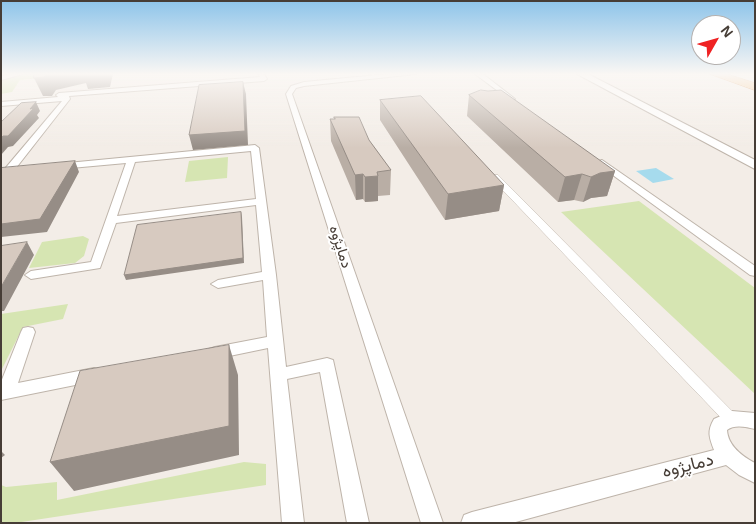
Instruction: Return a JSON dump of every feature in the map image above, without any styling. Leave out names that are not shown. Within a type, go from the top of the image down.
[{"type":"street","points":[[1,104],[63,98]]},
{"type":"street","points":[[5,171],[68,98]]},
{"type":"street","name":"دماپژوه","points":[[290,98],[432,523]]},
{"type":"street","points":[[511,98],[517,103]]},
{"type":"street","points":[[628,98],[755,165]]},
{"type":"street","points":[[5,171],[255,148],[270,275],[293,523]]},
{"type":"street","points":[[596,159],[755,272]]},
{"type":"street","points":[[31,275],[96,265],[131,160]]},
{"type":"street","points":[[488,170],[730,418]]},
{"type":"street","points":[[112,220],[261,201]]},
{"type":"street","points":[[218,284],[270,275]]},
{"type":"street","points":[[4,393],[28,332]]},
{"type":"street","points":[[199,356],[276,341]]},
{"type":"street","points":[[278,375],[327,364],[358,523]]},
{"type":"street","points":[[4,393],[112,372]]},
{"type":"street","points":[[755,421],[745,418],[724,420],[719,426],[718,434],[721,444],[729,455],[741,466],[755,474]]},
{"type":"street","name":"دماپژوه","points":[[472,523],[729,455]]},
{"type":"green space","points":[[228,157],[227,178],[185,182],[189,161]]},
{"type":"green space","points":[[639,201],[755,288],[755,394],[561,212]]},
{"type":"green space","points":[[83,236],[89,239],[84,256],[75,263],[29,268],[42,242]]},
{"type":"green space","points":[[68,304],[63,319],[23,327],[1,371],[1,314]]},
{"type":"green space","points":[[244,462],[266,464],[266,485],[15,523],[1,523],[1,485],[6,487],[57,482],[57,500]]},
{"type":"water","points":[[656,168],[674,179],[653,183],[636,171]]},
{"type":"building","points":[[196,98],[244,98],[245,131],[189,135]]},
{"type":"building","points":[[423,98],[504,185],[448,194],[380,100]]},
{"type":"building","points":[[473,98],[513,98],[615,171],[600,173],[591,177],[582,174],[565,177]]},
{"type":"building","points":[[36,102],[30,109],[34,108],[8,136],[1,138],[1,122],[21,103]]},
{"type":"building","points":[[334,117],[359,117],[369,140],[391,170],[377,172],[378,176],[365,177],[363,174],[355,175],[330,119],[335,119]]},
{"type":"building","points":[[75,161],[40,219],[1,224],[1,168]]},
{"type":"building","points":[[241,212],[243,258],[124,275],[137,225]]},
{"type":"building","points":[[27,242],[1,287],[1,246]]},
{"type":"building","points":[[229,345],[229,426],[50,462],[80,371]]}]
